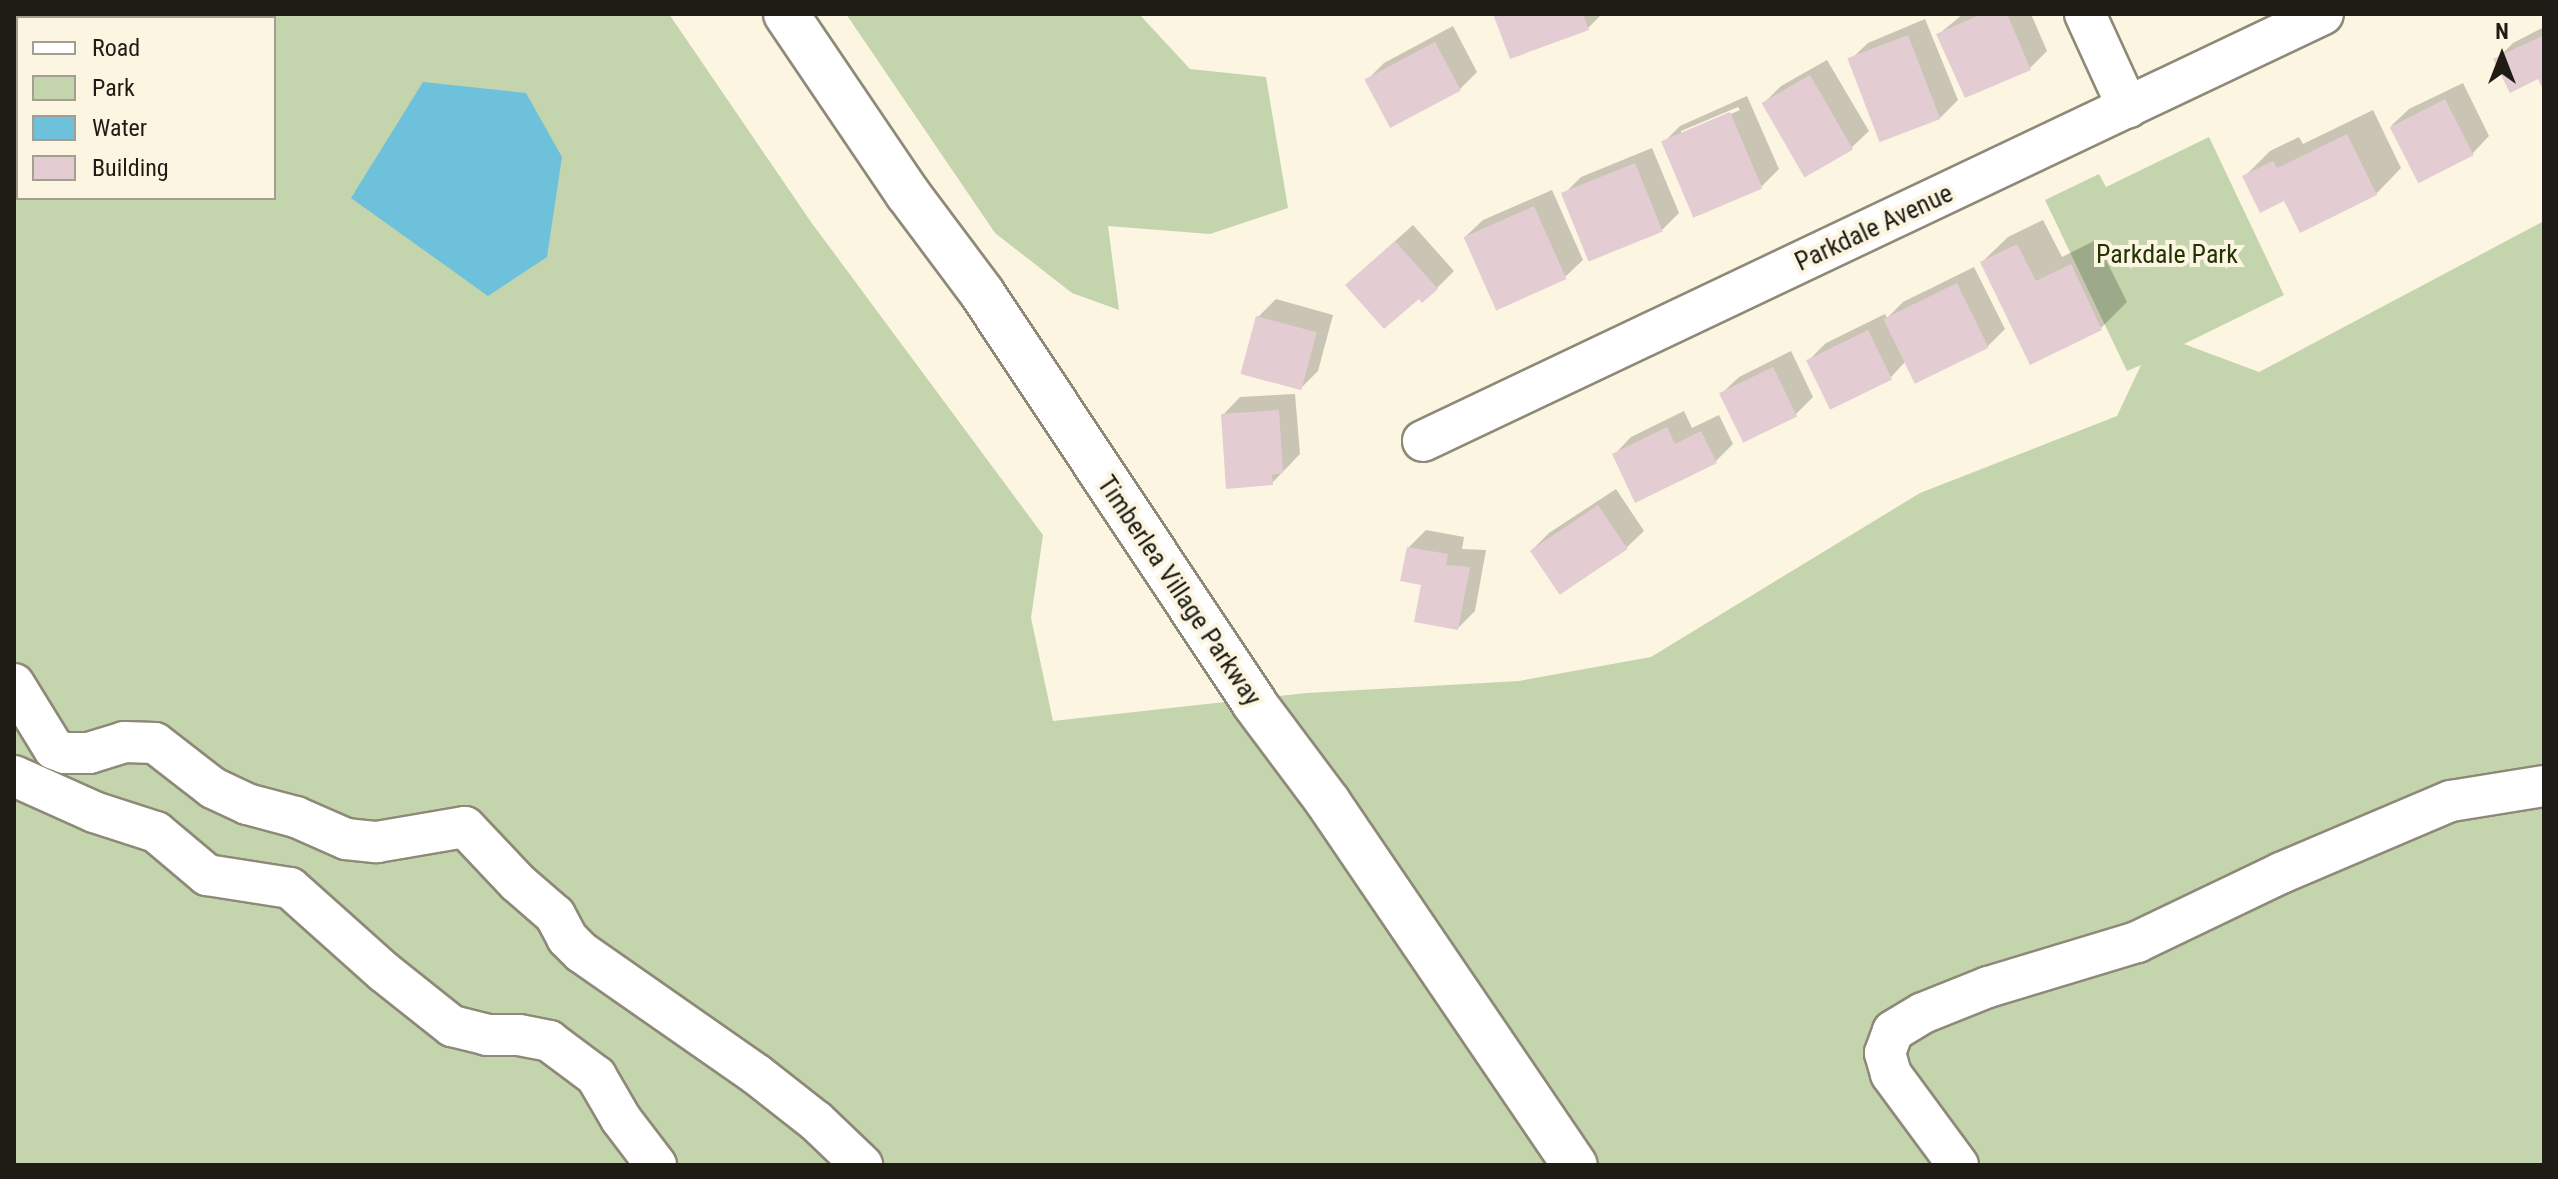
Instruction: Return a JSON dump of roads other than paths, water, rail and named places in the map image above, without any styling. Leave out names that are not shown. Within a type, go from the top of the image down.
[{"type":"main road","name":"Timberlea Village Parkway","points":[[786,14],[908,194],[982,293],[1254,703],[1328,802],[1575,1165]]},
{"type":"street","points":[[2085,14],[2128,108]]},
{"type":"street","name":"Parkdale Avenue","points":[[1423,441],[2323,14]]},
{"type":"street","points":[[14,684],[54,749],[65,753],[89,753],[124,742],[155,743],[213,788],[247,804],[296,817],[346,839],[377,842],[404,840],[465,827],[518,883],[555,915],[567,938],[581,952],[756,1074],[816,1121],[862,1165]]},
{"type":"street","points":[[53,791],[65,753]]},
{"type":"street","points":[[14,776],[94,812],[156,832],[207,875],[290,888],[384,972],[452,1026],[487,1035],[519,1035],[549,1041],[596,1076],[621,1119],[656,1165]]},
{"type":"street","points":[[1958,1165],[1891,1074],[1885,1053],[1893,1031],[1923,1013],[1988,987],[2137,942],[2281,873],[2451,801],[2544,786]]},
{"type":"water","points":[[423,82],[526,93],[562,157],[547,257],[488,296],[351,198]]},
{"type":"park label","name":"Parkdale Park","points":[[2167,255]]}]
